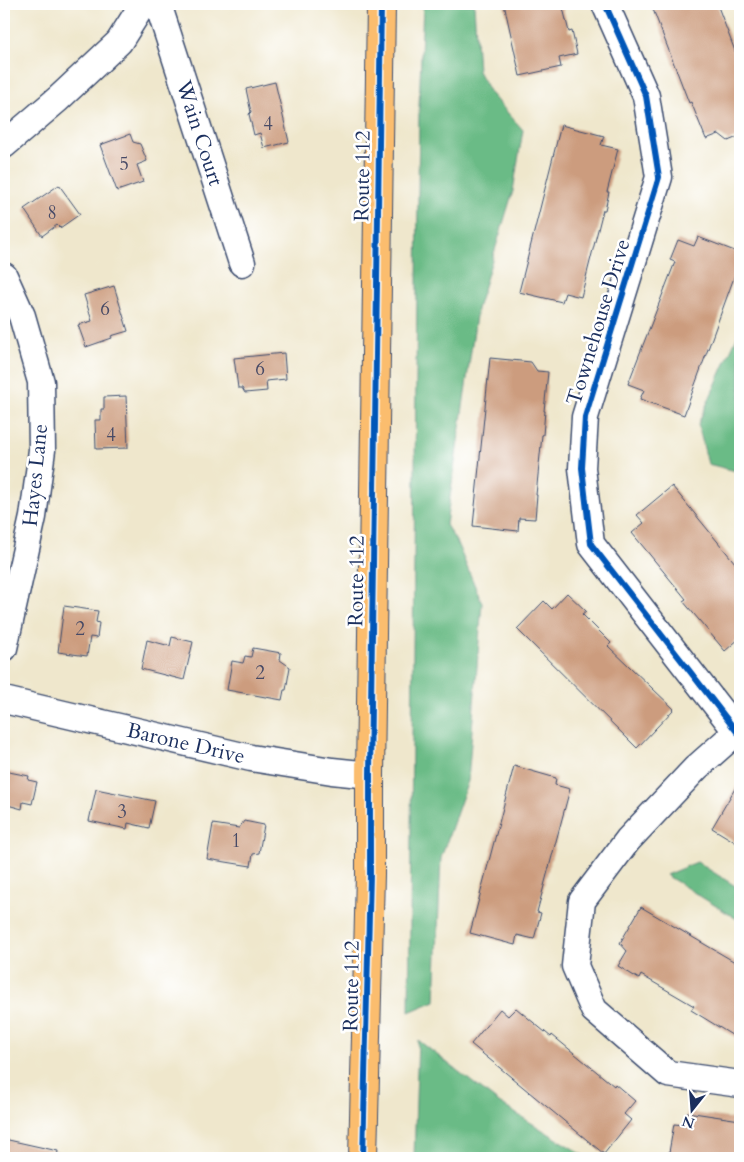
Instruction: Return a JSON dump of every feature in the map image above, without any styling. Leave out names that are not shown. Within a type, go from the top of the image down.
[{"type":"main road","name":"Route 112","points":[[363,1158],[370,892],[381,4]]},
{"type":"street","points":[[4,145],[58,99],[119,42],[143,4]]},
{"type":"street","name":"Wain Court","points":[[158,4],[242,263]]},
{"type":"street","name":"Townehouse Drive","points":[[605,4],[646,96],[660,177],[585,417],[582,468],[591,544],[739,732],[696,768],[628,840],[582,901],[575,966],[594,1010],[668,1074],[740,1084]]},
{"type":"street","name":"Hayes Lane","points":[[4,276],[22,316],[41,382],[42,450],[33,517],[4,648]]},
{"type":"street","name":"Barone Drive","points":[[4,700],[251,758],[370,775]]},
{"type":"green space","points":[[423,4],[474,4],[478,71],[490,93],[523,130],[513,191],[477,309],[446,525],[457,543],[482,603],[468,781],[441,858],[435,1001],[409,1012],[419,107]]},
{"type":"green space","points":[[740,330],[740,472],[708,464],[698,424]]},
{"type":"green space","points":[[697,862],[740,889],[740,921],[666,875]]},
{"type":"green space","points":[[418,1040],[499,1103],[588,1158],[414,1158]]},
{"type":"building","points":[[504,4],[562,4],[569,32],[572,31],[577,54],[559,58],[561,67],[520,76]]},
{"type":"building","points":[[651,4],[717,4],[740,64],[740,136],[728,141],[719,134],[706,139],[691,102],[689,103]]},
{"type":"building","points":[[275,82],[289,142],[264,148],[260,133],[254,135],[246,89]]},
{"type":"building","points":[[561,125],[604,136],[601,145],[618,149],[607,192],[609,192],[605,210],[603,210],[581,297],[565,293],[562,302],[519,292]]},
{"type":"building","points":[[130,134],[133,142],[140,144],[147,161],[137,165],[143,182],[117,191],[100,145]]},
{"type":"building","points":[[59,185],[80,214],[60,228],[57,225],[42,236],[24,209]]},
{"type":"building","points":[[698,237],[740,253],[740,261],[684,415],[640,399],[644,390],[628,384],[675,262],[670,260],[678,240],[694,246]]},
{"type":"building","points":[[114,286],[128,331],[86,347],[78,325],[92,321],[84,295]]},
{"type":"building","points":[[284,353],[286,379],[266,381],[267,391],[245,393],[242,388],[238,388],[234,358]]},
{"type":"building","points":[[490,358],[531,362],[537,371],[548,372],[535,519],[519,518],[518,531],[473,526]]},
{"type":"building","points":[[126,396],[128,448],[96,449],[95,420],[101,420],[101,409],[104,409],[104,397]]},
{"type":"building","points":[[672,486],[740,569],[740,638],[725,651],[683,601],[686,599],[632,533],[644,523],[637,515]]},
{"type":"building","points":[[567,593],[586,611],[582,614],[611,643],[608,646],[674,709],[637,748],[517,629],[544,601],[552,609]]},
{"type":"building","points":[[64,606],[98,611],[96,622],[99,623],[97,638],[90,637],[87,656],[58,652]]},
{"type":"building","points":[[172,637],[193,642],[184,680],[141,669],[147,640],[170,646]]},
{"type":"building","points":[[253,648],[281,653],[280,660],[290,667],[286,690],[284,690],[282,700],[227,690],[232,661],[243,663],[245,656],[251,657]]},
{"type":"building","points":[[514,766],[556,778],[555,785],[570,789],[537,912],[541,913],[534,939],[517,935],[515,945],[470,933]]},
{"type":"building","points":[[4,771],[29,776],[28,780],[37,782],[32,804],[23,802],[22,809],[4,804]]},
{"type":"building","points":[[740,780],[740,845],[712,828]]},
{"type":"building","points":[[96,789],[155,801],[149,828],[128,823],[127,829],[89,821]]},
{"type":"building","points":[[244,821],[264,825],[259,853],[253,854],[251,866],[207,859],[213,824],[239,828]]},
{"type":"building","points":[[641,907],[740,965],[740,1040],[691,1010],[694,1006],[641,975],[639,979],[618,966],[627,951],[620,943]]},
{"type":"building","points":[[516,1008],[635,1101],[624,1114],[631,1120],[604,1154],[471,1044],[500,1009],[508,1016]]},
{"type":"building","points":[[687,1112],[740,1120],[740,1158],[668,1158],[674,1124],[685,1125]]},
{"type":"building","points":[[4,1139],[58,1151],[57,1158],[4,1158]]},
{"type":"cycle path","points":[[363,1158],[370,874],[381,4]]},
{"type":"cycle path","points":[[605,4],[646,96],[659,177],[585,417],[582,468],[591,544],[740,734]]}]
